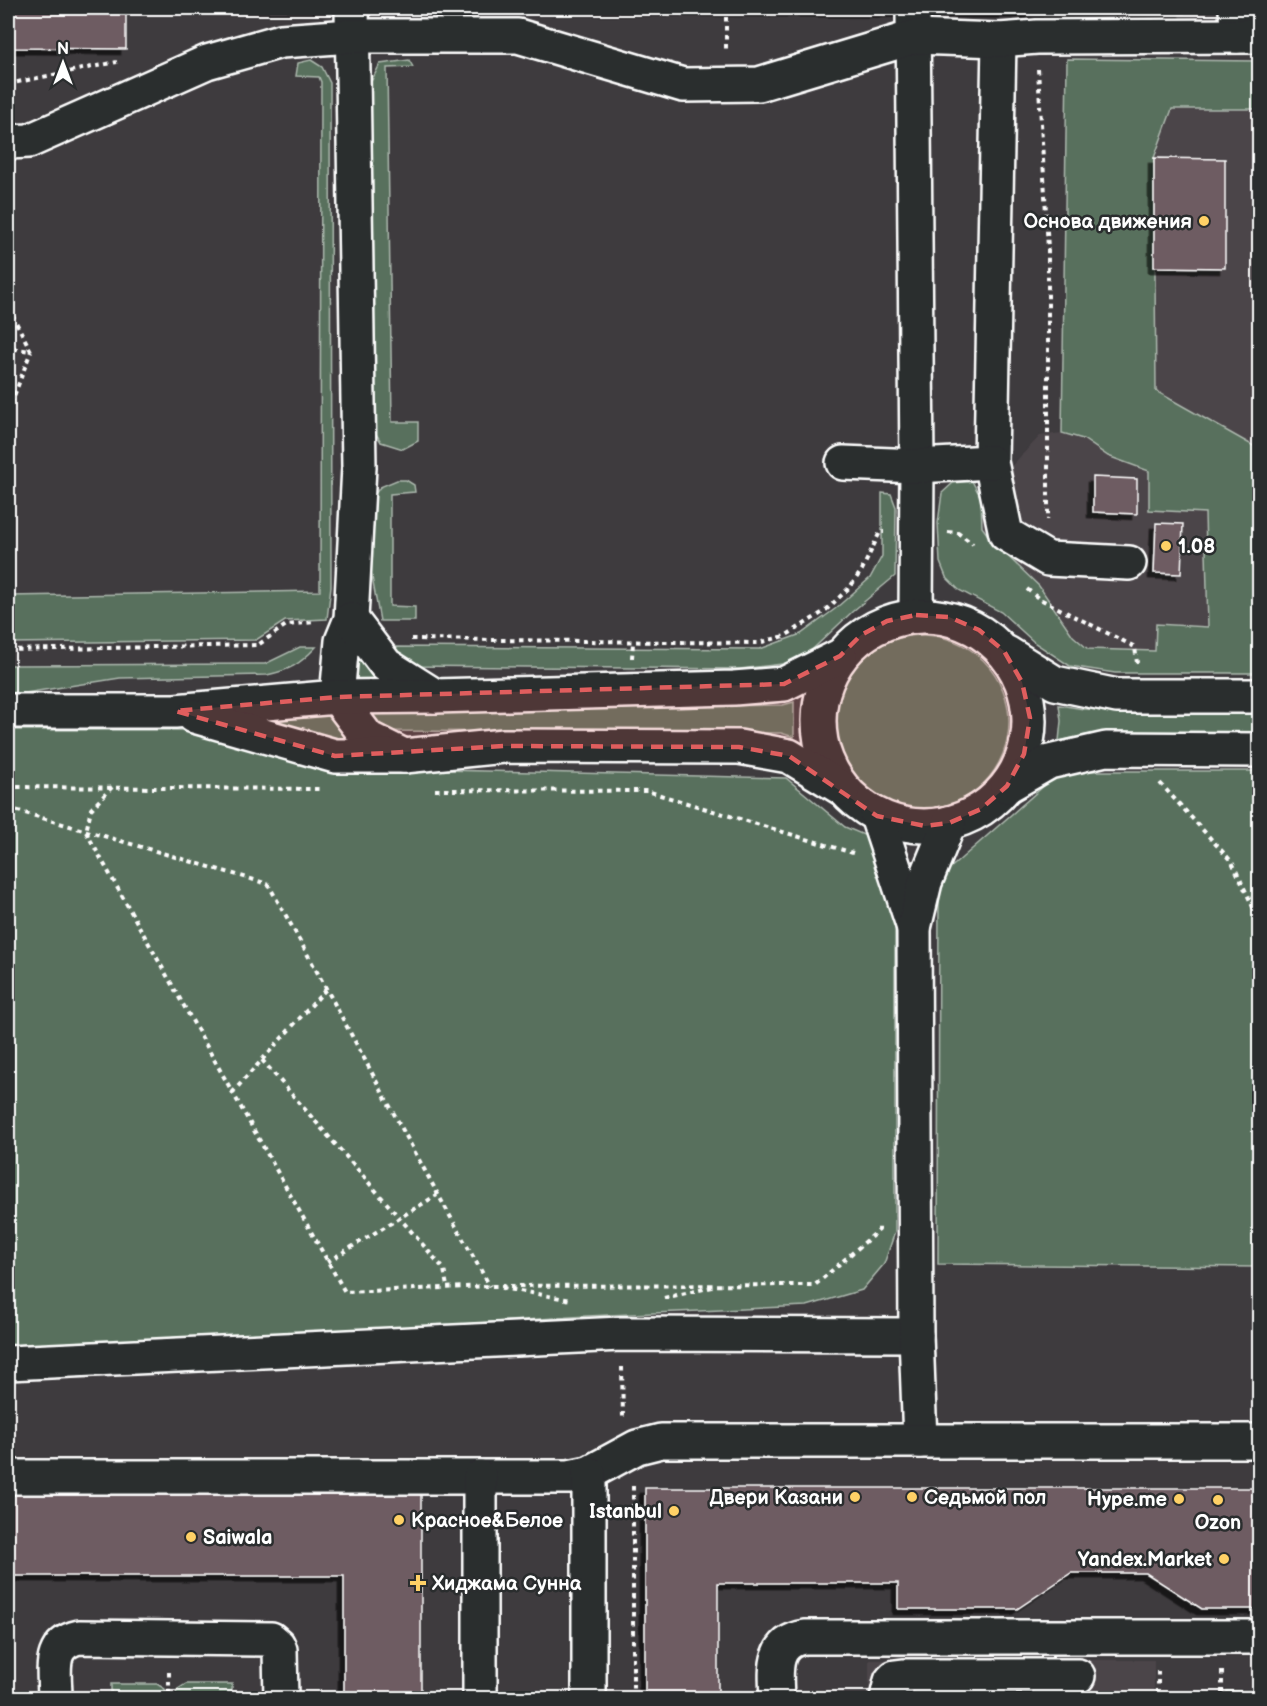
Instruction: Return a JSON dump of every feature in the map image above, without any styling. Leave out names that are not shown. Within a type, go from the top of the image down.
[{"type":"street","points":[[351,22],[358,467],[351,619],[342,641],[337,697],[368,738],[404,756]]},
{"type":"street","points":[[8,142],[29,141],[207,62],[351,22],[518,36],[682,85],[759,84],[914,24],[999,40],[1244,26]]},
{"type":"street","points":[[914,24],[916,615]]},
{"type":"street","points":[[999,40],[991,462],[1006,534],[1048,559],[1129,563]]},
{"type":"street","points":[[843,463],[917,466],[991,462]]},
{"type":"street","points":[[843,789],[825,758],[818,723],[823,687],[840,656],[861,635],[887,621],[916,615],[949,617],[979,630],[1004,651],[1055,683],[1117,696],[1260,696]]},
{"type":"street","points":[[351,619],[386,665],[435,696]]},
{"type":"street","points":[[1004,651],[1022,682],[1030,718],[1024,754],[1007,786]]},
{"type":"street","points":[[8,711],[175,711],[337,697],[734,688],[784,684],[840,656]]},
{"type":"street","points":[[175,711],[335,756],[404,756],[504,746],[739,747],[789,756],[843,789],[858,804],[877,816],[900,824],[925,826],[949,823],[981,809],[1007,786],[1049,762],[1106,749],[1260,750]]},
{"type":"street","points":[[877,816],[914,928]]},
{"type":"street","points":[[920,1441],[916,1335],[914,928],[925,882],[949,823]]},
{"type":"street","points":[[8,1364],[621,1334],[916,1335]]},
{"type":"street","points":[[8,1477],[569,1477],[589,1473],[624,1453],[661,1441],[1260,1441]]},
{"type":"street","points":[[589,1473],[589,1698]]},
{"type":"street","points":[[480,1477],[480,1698]]},
{"type":"street","points":[[55,1698],[55,1657],[60,1646],[71,1639],[79,1637],[264,1637],[275,1642],[280,1650],[281,1698]]},
{"type":"street","points":[[887,1698],[891,1681],[895,1677],[903,1676],[1078,1687],[1078,1637]]},
{"type":"street","points":[[777,1698],[779,1654],[788,1642],[797,1639],[1260,1637]]},
{"type":"path","points":[[726,8],[726,50]]},
{"type":"path","points":[[1037,37],[1047,249],[1048,602]]},
{"type":"path","points":[[8,307],[31,351],[8,412]]},
{"type":"path","points":[[8,348],[31,351]]},
{"type":"path","points":[[403,639],[758,643],[784,636],[825,610],[850,587],[862,570],[880,532],[958,533],[974,544]]},
{"type":"path","points":[[1021,584],[1038,598],[1135,646],[1139,673]]},
{"type":"path","points":[[8,650],[258,645],[286,625],[351,619]]},
{"type":"path","points":[[1156,779],[1232,862],[1260,922]]},
{"type":"path","points":[[8,787],[112,788],[91,809],[86,832],[345,1293],[490,1286],[815,1285],[879,1230],[879,1218]]},
{"type":"path","points":[[630,791],[647,791],[857,854]]},
{"type":"path","points":[[8,808],[268,884],[327,988],[437,1195],[490,1286]]},
{"type":"path","points":[[232,1093],[327,988]]},
{"type":"path","points":[[262,1060],[444,1269],[447,1287]]},
{"type":"path","points":[[327,1262],[437,1195]]},
{"type":"path","points":[[654,1300],[722,1285]]},
{"type":"path","points":[[490,1286],[572,1300]]},
{"type":"path","points":[[621,1334],[624,1453],[633,1482],[633,1698]]},
{"type":"highlighted area","points":[[916,615],[949,617],[979,630],[1004,651],[1022,682],[1030,718],[1024,754],[1007,786],[981,809],[949,823],[925,826],[877,816],[789,756],[739,747],[504,746],[335,756],[175,711],[337,697],[784,684],[840,656],[861,635],[887,621]]},
{"type":"shaded area","points":[[1172,109],[1259,109],[1259,450],[1156,391],[1154,158]]},
{"type":"shaded area","points":[[1062,433],[1083,439],[1108,456],[1149,471],[1205,512],[1208,627],[1156,624],[1156,651],[1089,649],[1073,636],[1039,586],[992,541],[981,527],[981,498],[1040,436]]},
{"type":"shaded area","points":[[869,1660],[1154,1660],[1154,1698],[869,1698]]},
{"type":"green space","points":[[1067,59],[1259,61],[1259,109],[1172,109],[1154,158],[1156,391],[1259,449],[1259,673],[1115,673],[1070,666],[1035,643],[1001,612],[959,590],[946,577],[940,562],[938,523],[942,493],[953,483],[972,481],[981,498],[982,527],[992,541],[1039,586],[1073,636],[1088,649],[1155,651],[1156,624],[1208,627],[1205,513],[1149,510],[1149,471],[1108,456],[1083,439],[1062,433]]},
{"type":"green space","points":[[311,60],[322,67],[330,83],[331,586],[327,619],[285,621],[256,640],[8,643],[8,596],[320,591],[321,82],[319,77],[296,76],[298,63]]},
{"type":"green space","points":[[409,60],[413,67],[387,68],[392,422],[418,422],[418,441],[403,449],[381,442],[366,417],[367,90],[380,64]]},
{"type":"green space","points":[[397,480],[406,480],[414,485],[415,492],[390,494],[390,606],[415,607],[415,621],[380,621],[369,561],[371,500],[380,487]]},
{"type":"green space","points":[[882,493],[891,494],[896,507],[895,576],[853,611],[799,662],[740,669],[408,666],[390,647],[760,649],[801,634],[835,609],[870,578],[882,556]]},
{"type":"green space","points":[[922,635],[955,642],[970,650],[983,661],[994,674],[1002,689],[1009,722],[1002,755],[994,770],[983,783],[970,794],[955,802],[922,809],[889,802],[874,794],[861,783],[850,770],[842,755],[835,722],[842,689],[850,674],[861,661],[874,650],[889,642]]},
{"type":"green space","points":[[300,647],[316,647],[294,666],[267,675],[120,678],[25,693],[8,693],[8,665],[265,664]]},
{"type":"green space","points":[[351,650],[406,687],[357,688],[350,673]]},
{"type":"green space","points":[[794,702],[794,737],[781,733],[388,731],[365,710],[783,705]]},
{"type":"green space","points":[[1059,705],[1084,709],[1259,709],[1259,735],[1086,735],[1059,741],[1061,721]]},
{"type":"green space","points":[[231,711],[334,711],[366,749]]},
{"type":"green space","points":[[8,730],[219,730],[358,768],[786,778],[845,827],[864,835],[887,865],[895,880],[895,1232],[884,1264],[862,1290],[807,1306],[587,1316],[8,1353]]},
{"type":"green space","points":[[1085,771],[1259,771],[1259,1267],[938,1264],[939,878],[1054,777]]},
{"type":"green space","points":[[111,1684],[157,1684],[165,1689],[167,1698],[111,1698]]},
{"type":"green space","points":[[186,1684],[232,1684],[232,1698],[174,1698],[178,1689]]},
{"type":"green space","points":[[1227,1691],[1259,1691],[1259,1698],[1227,1698]]},
{"type":"building","points":[[8,8],[126,8],[126,49],[8,48]]},
{"type":"building","points":[[252,8],[1184,8],[1184,13]]},
{"type":"building","points":[[1154,158],[1225,159],[1225,268],[1154,267]]},
{"type":"building","points":[[1093,477],[1137,479],[1137,514],[1093,512]]},
{"type":"building","points":[[1156,523],[1183,524],[1181,574],[1154,573]]},
{"type":"building","points":[[645,1488],[1260,1488],[1260,1609],[1202,1609],[1146,1573],[1071,1573],[1017,1609],[898,1609],[898,1583],[718,1583],[718,1698],[645,1698]]},
{"type":"building","points":[[8,1495],[421,1495],[421,1698],[344,1698],[344,1576],[8,1576]]},
{"type":"place","name":"Основа движения","points":[[1204,221]]},
{"type":"place","name":"1.08","points":[[1166,546]]},
{"type":"place","name":"Двери Казани","points":[[855,1497]]},
{"type":"place","name":"Седьмой пол","points":[[912,1497]]},
{"type":"place","name":"Hype.me","points":[[1179,1499]]},
{"type":"place","name":"Ozon","points":[[1218,1500]]},
{"type":"place","name":"Istanbul","points":[[674,1511]]},
{"type":"place","name":"Красное&Белое","points":[[399,1520]]},
{"type":"place","name":"Saiwala","points":[[191,1537]]},
{"type":"place","name":"Yandex.Market","points":[[1224,1559]]},
{"type":"place","name":"Хиджама Сунна","points":[[418,1583]]}]
